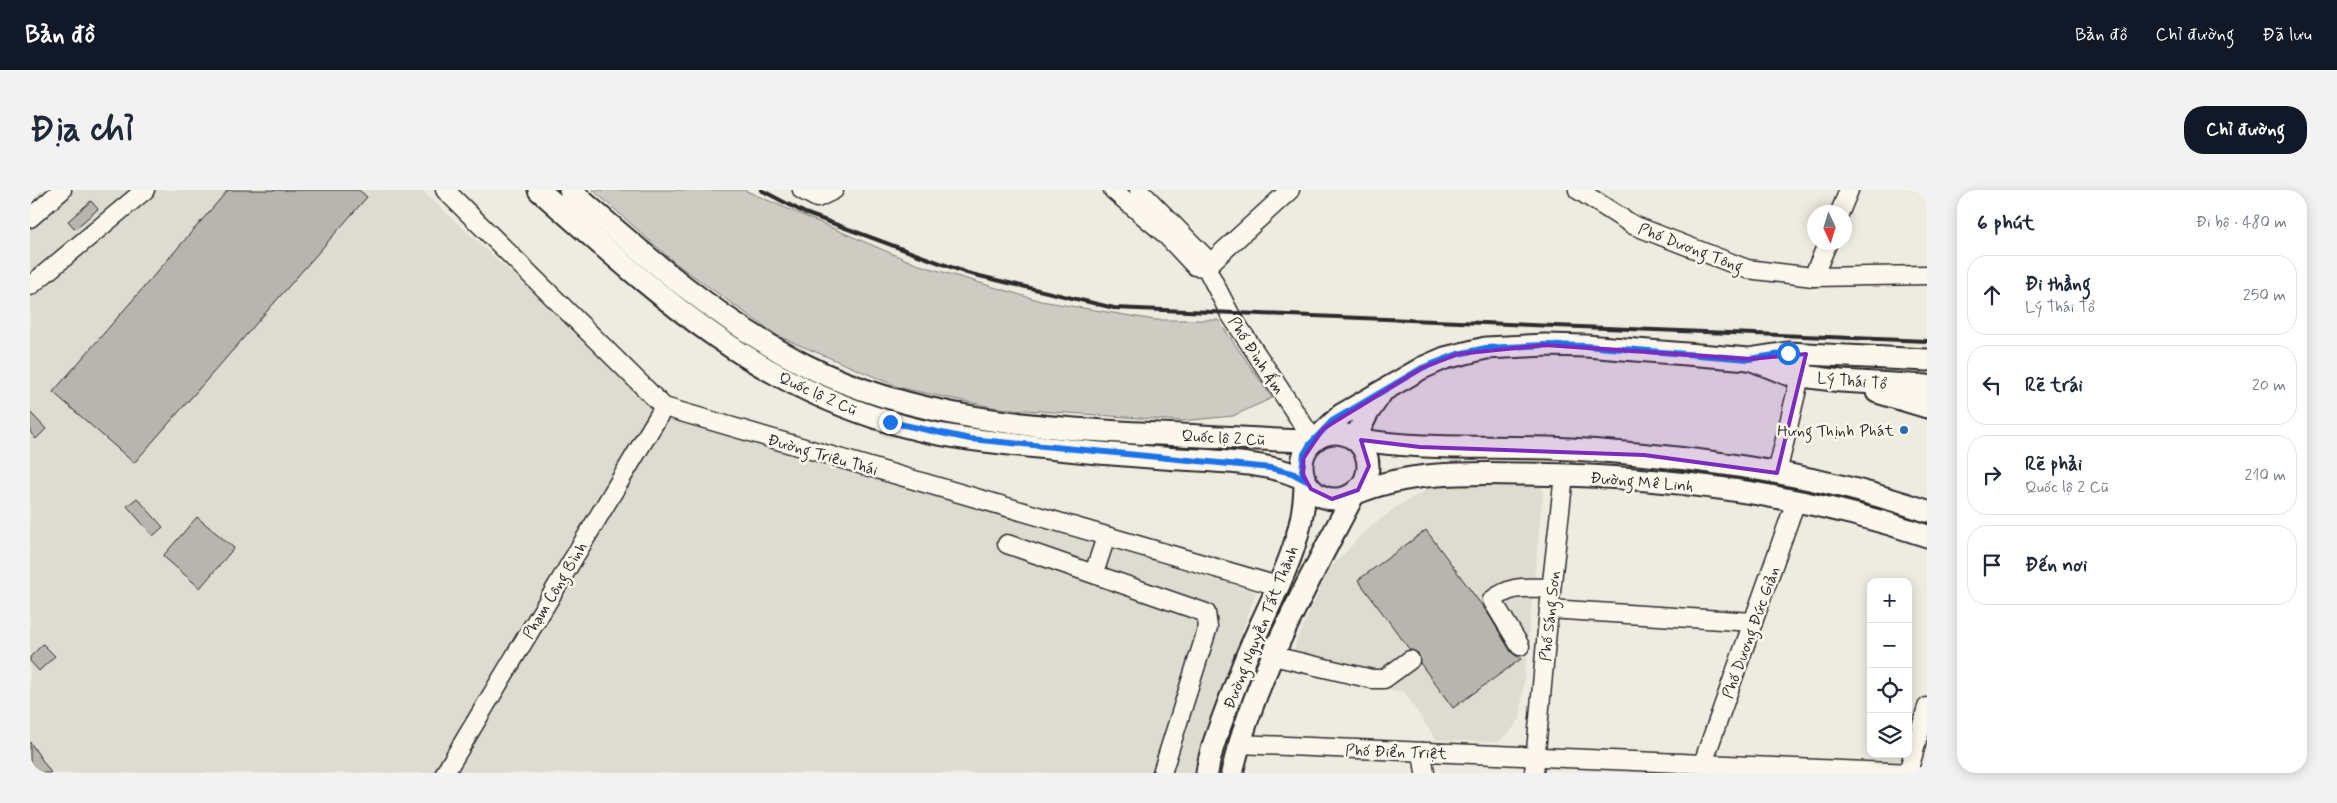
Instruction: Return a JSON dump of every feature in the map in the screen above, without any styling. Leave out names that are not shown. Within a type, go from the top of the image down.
[{"type":"main road","name":"Quốc lộ 2 Cũ","points":[[539,190],[671,304],[712,336],[773,373],[833,402],[890,422],[970,439],[1086,452],[1249,465],[1288,472],[1305,480]]},
{"type":"main road","name":"Quốc lộ 2 Cũ","points":[[570,190],[646,257],[736,326],[806,365],[895,400],[974,417],[1086,430],[1314,440]]},
{"type":"main road","name":"Lý Thái Tổ","points":[[1314,440],[1341,415],[1422,368],[1445,358],[1472,351],[1502,347],[1586,346],[1749,359],[1788,353],[1927,360]]},
{"type":"main road","name":"Lý Thái Tổ","points":[[1749,359],[1787,374],[1841,381],[1927,386]]},
{"type":"main road","points":[[1841,381],[1927,407]]},
{"type":"main road","name":"Lý Thái Tổ","points":[[1355,439],[1367,414],[1384,391]]},
{"type":"main road","points":[[1345,434],[1355,439],[1365,451],[1369,466],[1365,482],[1354,494],[1344,498],[1326,498],[1312,490],[1305,480],[1302,470],[1302,459],[1306,449],[1314,440],[1323,435],[1345,434]]},
{"type":"main road","name":"Đường Mê Linh","points":[[1355,439],[1412,447],[1569,449],[1644,455],[1777,473],[1832,484],[1927,511]]},
{"type":"main road","name":"Đường Mê Linh","points":[[1354,494],[1388,481],[1420,476],[1494,473],[1564,475],[1706,487],[1761,494],[1901,527],[1927,536]]},
{"type":"main road","name":"Đường Nguyễn Tất Thành","points":[[1208,773],[1213,745],[1250,647],[1278,586],[1300,525],[1304,510],[1305,480]]},
{"type":"main road","name":"Đường Nguyễn Tất Thành","points":[[1232,773],[1239,744],[1273,656],[1354,494]]},
{"type":"street","points":[[30,218],[62,190]]},
{"type":"street","points":[[30,286],[145,190]]},
{"type":"street","name":"Đường Triệu Thái","points":[[444,190],[664,407],[1278,586]]},
{"type":"street","points":[[802,190],[817,198],[834,190]]},
{"type":"street","points":[[1113,190],[1165,234],[1195,266],[1206,267],[1290,190]]},
{"type":"street","name":"Phố Đình Ấm","points":[[1139,190],[1205,257],[1206,267],[1230,314],[1314,440]]},
{"type":"street","name":"Phố Dương Tông","points":[[1578,190],[1633,225],[1747,269],[1813,277],[1927,275]]},
{"type":"street","points":[[1843,205],[1850,190]]},
{"type":"street","points":[[1813,277],[1825,250]]},
{"type":"street","points":[[1777,473],[1806,354]]},
{"type":"street","name":"Phạm Công Bình","points":[[445,773],[664,407]]},
{"type":"street","name":"Phố Sáng Sơn","points":[[1535,765],[1551,588],[1564,475]]},
{"type":"street","name":"Phố Dương Đức Giản","points":[[1711,766],[1753,622],[1796,501]]},
{"type":"street","points":[[1094,573],[1106,537]]},
{"type":"street","points":[[1007,544],[1203,611],[1208,617],[1208,627],[1162,773]]},
{"type":"street","points":[[1520,646],[1492,600],[1506,590],[1551,588]]},
{"type":"street","points":[[1549,609],[1753,622]]},
{"type":"street","points":[[1273,656],[1372,679],[1384,679],[1410,660]]},
{"type":"street","points":[[1910,772],[1927,707]]},
{"type":"street","name":"Phố Điển Triệt","points":[[1239,744],[1422,752],[1535,765],[1711,766],[1910,772]]},
{"type":"street","points":[[1422,752],[1425,773]]},
{"type":"highlighted area","points":[[1545,345],[1749,359],[1806,354],[1777,473],[1644,455],[1420,447],[1361,440],[1369,466],[1358,490],[1332,499],[1311,489],[1303,475],[1303,459],[1323,429],[1422,368],[1458,354]]},
{"type":"shaded area","points":[[30,190],[421,190],[659,408],[1256,592],[1201,748],[1197,773],[30,773]]},
{"type":"shaded area","points":[[593,190],[744,190],[916,264],[1041,301],[1155,320],[1218,320],[1272,398],[1233,416],[1182,421],[997,408],[901,388],[778,336],[675,263]]},
{"type":"shaded area","points":[[1540,484],[1543,491],[1520,719],[1511,731],[1498,742],[1436,740],[1404,692],[1290,671],[1296,642],[1328,571],[1364,532],[1398,506],[1430,488],[1448,485]]},
{"type":"building","points":[[228,190],[359,190],[367,197],[134,463],[53,392]]},
{"type":"building","points":[[91,201],[98,209],[75,229],[68,221]]},
{"type":"building","points":[[30,412],[46,429],[36,439],[30,432]]},
{"type":"building","points":[[137,498],[163,527],[153,536],[127,506]]},
{"type":"building","points":[[197,517],[234,548],[200,588],[163,556]]},
{"type":"building","points":[[1426,530],[1489,615],[1511,652],[1521,659],[1453,708],[1420,663],[1418,653],[1410,650],[1358,580]]},
{"type":"building","points":[[43,644],[55,656],[39,671],[30,661],[30,657]]},
{"type":"building","points":[[30,742],[51,773],[30,773]]},
{"type":"railway","points":[[761,190],[805,213],[967,273],[1114,308],[1927,341]]},
{"type":"place","name":"Hưng Thịnh Phát","points":[[1904,430]]},
{"type":"route","points":[[890,422],[940,434],[1025,446],[1271,468],[1292,473],[1305,480],[1302,470],[1304,454],[1310,444],[1332,421],[1422,368],[1458,354],[1486,348],[1545,345],[1586,346],[1749,359],[1788,353]]}]
